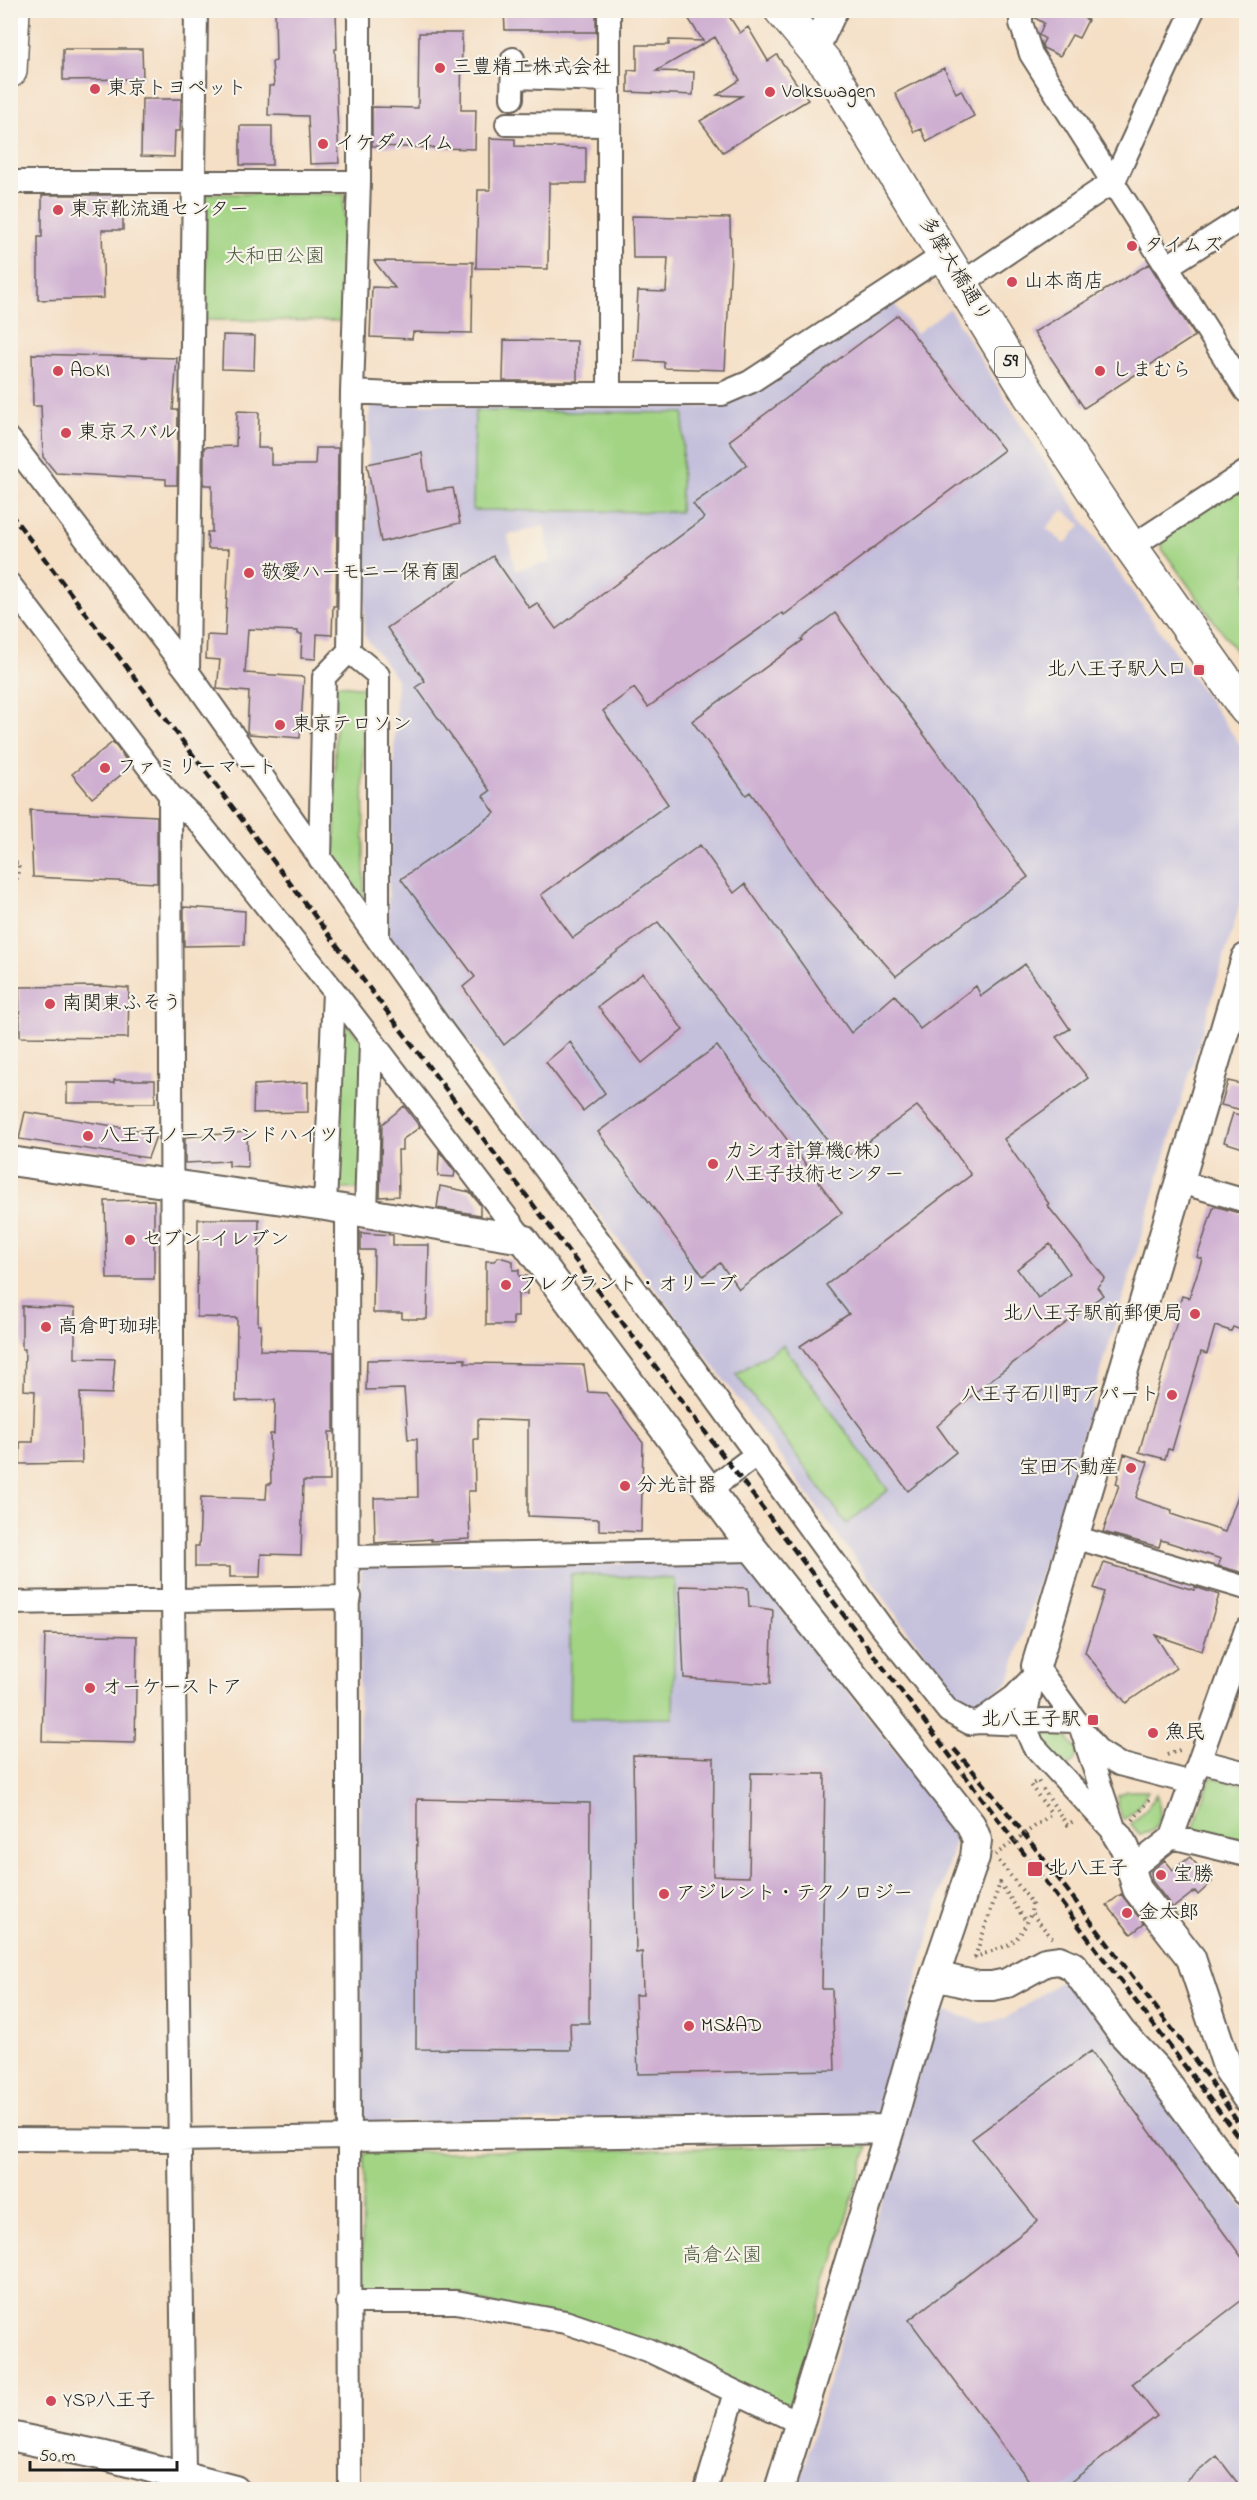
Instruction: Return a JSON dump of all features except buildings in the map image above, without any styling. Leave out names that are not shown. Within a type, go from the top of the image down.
[{"type":"main road","points":[[10,71],[14,10]]},
{"type":"main road","name":"多摩大橋通り","points":[[781,10],[815,48],[848,95],[1029,393],[1131,547],[1246,709]]},
{"type":"street","points":[[188,672],[196,10]]},
{"type":"street","points":[[320,859],[324,677],[350,651],[352,392],[359,182],[359,10]]},
{"type":"street","points":[[609,10],[609,392]]},
{"type":"street","points":[[815,48],[833,10]]},
{"type":"street","points":[[1021,10],[1022,23],[1031,54],[1246,391]]},
{"type":"street","points":[[962,283],[1114,181],[1193,10]]},
{"type":"street","points":[[513,78],[609,80]]},
{"type":"street","points":[[507,124],[608,125]]},
{"type":"street","points":[[10,182],[359,182]]},
{"type":"street","points":[[1168,266],[1246,216]]},
{"type":"street","points":[[352,392],[722,394],[750,381],[944,255]]},
{"type":"street","points":[[10,440],[188,672],[442,1030],[757,1454],[880,1625],[948,1711],[970,1722],[1024,1724],[1042,1720],[1078,1724]]},
{"type":"street","points":[[1131,547],[1246,472]]},
{"type":"street","points":[[10,585],[170,795],[200,823],[334,991],[523,1239],[754,1550],[971,1825],[977,1840],[975,1857],[935,1976],[779,2490]]},
{"type":"street","points":[[350,651],[378,675],[378,938]]},
{"type":"street","points":[[170,795],[173,1598],[184,2475]]},
{"type":"street","points":[[1123,1830],[1065,1782],[1033,1745],[1024,1724],[1035,1672],[1074,1537],[1246,958]]},
{"type":"street","points":[[334,991],[346,1210],[350,1557],[348,2137],[350,2490]]},
{"type":"street","points":[[346,1210],[371,1041]]},
{"type":"street","points":[[10,1161],[171,1183],[523,1239]]},
{"type":"street","points":[[1180,1182],[1246,1201]]},
{"type":"street","points":[[710,1490],[757,1454]]},
{"type":"street","points":[[1074,1537],[1246,1588]]},
{"type":"street","points":[[350,1557],[754,1550]]},
{"type":"street","points":[[10,1603],[173,1598],[350,1597]]},
{"type":"street","points":[[1131,1869],[1172,1837],[1192,1783],[1191,1755],[1246,1630]]},
{"type":"street","points":[[978,1722],[1014,1697],[1035,1672]]},
{"type":"street","points":[[1035,1672],[1098,1751],[1107,1758],[1149,1773],[1192,1783]]},
{"type":"street","points":[[1078,1724],[1095,1776],[1123,1830],[1125,1848],[1137,1889],[1191,1958],[1228,2069],[1246,2097]]},
{"type":"street","points":[[1191,1755],[1246,1773]]},
{"type":"street","points":[[1065,1782],[1114,1773],[1149,1773]]},
{"type":"street","points":[[1172,1837],[1246,1855]]},
{"type":"street","points":[[935,1976],[978,1986],[992,1986],[1007,1983],[1045,1962],[1059,1960],[1072,1966],[1121,2032],[1156,2069],[1246,2191]]},
{"type":"street","points":[[10,2139],[178,2140],[890,2129]]},
{"type":"street","points":[[348,2302],[456,2302],[565,2322],[648,2350],[798,2422]]},
{"type":"street","points":[[706,2490],[735,2392]]},
{"type":"street","points":[[10,2436],[184,2475],[235,2490]]},
{"type":"path","points":[[10,863],[19,863],[17,878],[12,880],[13,870]]},
{"type":"path","points":[[1164,1755],[1191,1755]]},
{"type":"path","points":[[965,1962],[1004,1948],[1023,1933],[1031,1913],[1032,1903],[995,1855],[1022,1838],[1052,1814],[1030,1785],[1038,1781],[1067,1825]]},
{"type":"path","points":[[1123,1830],[1151,1798]]},
{"type":"path","points":[[975,1958],[1000,1883],[1027,1923]]},
{"type":"path","points":[[1031,1913],[1056,1943]]},
{"type":"shaded area","points":[[921,281],[934,284],[1037,450],[1105,553],[1246,753],[1246,884],[1009,1681],[980,1706],[963,1706],[707,1357],[387,934],[397,679],[364,635],[370,404],[718,407]],"holes":[[[922,282],[934,285],[949,309],[916,334],[892,300]],[[1063,510],[1081,525],[1065,544],[1046,528]],[[544,526],[551,560],[548,563],[515,570],[508,535]]]},
{"type":"shaded area","points":[[747,1562],[932,1799],[956,1837],[879,2117],[361,2123],[359,1600],[362,1567]]},
{"type":"shaded area","points":[[1062,1980],[1073,1986],[1150,2080],[1246,2211],[1246,2489],[797,2490],[937,2008],[983,2023],[1005,2019]]},
{"type":"green space","name":"大和田公園","points":[[206,194],[344,194],[344,321],[205,320]]},
{"type":"green space","points":[[475,411],[684,413],[680,512],[473,510]]},
{"type":"green space","points":[[1246,482],[1246,665],[1162,549],[1164,535]]},
{"type":"green space","points":[[335,684],[363,688],[364,901],[335,860]]},
{"type":"green space","points":[[337,1012],[366,1047],[361,1189],[332,1189]]},
{"type":"green space","points":[[783,1345],[888,1490],[847,1524],[736,1374]]},
{"type":"green space","points":[[571,1574],[675,1579],[673,1718],[569,1719]]},
{"type":"green space","points":[[1050,1729],[1068,1738],[1078,1751],[1074,1762],[1066,1767],[1048,1750],[1042,1736]]},
{"type":"green space","points":[[1211,1777],[1246,1785],[1246,1845],[1192,1833]]},
{"type":"green space","points":[[1126,1791],[1148,1791],[1138,1808],[1123,1820],[1117,1804],[1118,1796]]},
{"type":"green space","points":[[1156,1794],[1160,1814],[1157,1825],[1147,1833],[1139,1834],[1131,1824],[1146,1810]]},
{"type":"green space","name":"高倉公園","points":[[868,2146],[790,2406],[458,2292],[361,2290],[364,2153]]},
{"type":"railway","points":[[10,513],[1246,2147]]},
{"type":"railway","points":[[954,1749],[997,1800],[1182,2042],[1240,2126]]},
{"type":"place","name":"三豊精工株式会社","points":[[440,68]]},
{"type":"place","name":"東京トヨペット","points":[[95,89]]},
{"type":"place","name":"Volkswagen","points":[[770,92]]},
{"type":"place","name":"イケダハイム","points":[[323,144]]},
{"type":"place","name":"東京靴流通センター","points":[[58,210]]},
{"type":"place","name":"タイムズ","points":[[1132,246]]},
{"type":"place","name":"山本商店","points":[[1012,282]]},
{"type":"place","name":"AOKI","points":[[58,371]]},
{"type":"place","name":"しまむら","points":[[1100,371]]},
{"type":"place","name":"東京スバル","points":[[66,433]]},
{"type":"place","name":"敬愛ハーモニー保育園","points":[[249,573]]},
{"type":"place","name":"北八王子駅入口","points":[[1199,670]]},
{"type":"place","name":"東京テロソン","points":[[280,725]]},
{"type":"place","name":"ファミリーマート","points":[[105,768]]},
{"type":"place","name":"南関東ふそう","points":[[50,1004]]},
{"type":"place","name":"八王子ノースランドハイツ","points":[[88,1136]]},
{"type":"place","name":"カシオ計算機(株) 八王子技術センター","points":[[713,1164]]},
{"type":"place","name":"セブン-イレブン","points":[[130,1240]]},
{"type":"place","name":"フレグラント・オリーブ","points":[[506,1285]]},
{"type":"place","name":"北八王子駅前郵便局","points":[[1195,1314]]},
{"type":"place","name":"高倉町珈琲","points":[[46,1327]]},
{"type":"place","name":"八王子石川町アパート","points":[[1172,1395]]},
{"type":"place","name":"宝田不動産","points":[[1131,1468]]},
{"type":"place","name":"分光計器","points":[[625,1486]]},
{"type":"place","name":"オーケーストア","points":[[90,1688]]},
{"type":"place","name":"北八王子駅","points":[[1093,1720]]},
{"type":"place","name":"魚民","points":[[1153,1733]]},
{"type":"place","name":"北八王子","points":[[1035,1869]]},
{"type":"place","name":"宝勝","points":[[1161,1875]]},
{"type":"place","name":"アジレント・テクノロジー","points":[[664,1894]]},
{"type":"place","name":"金太郎","points":[[1127,1913]]},
{"type":"place","name":"MS&AD","points":[[689,2026]]},
{"type":"place","name":"YSP八王子","points":[[51,2401]]}]
